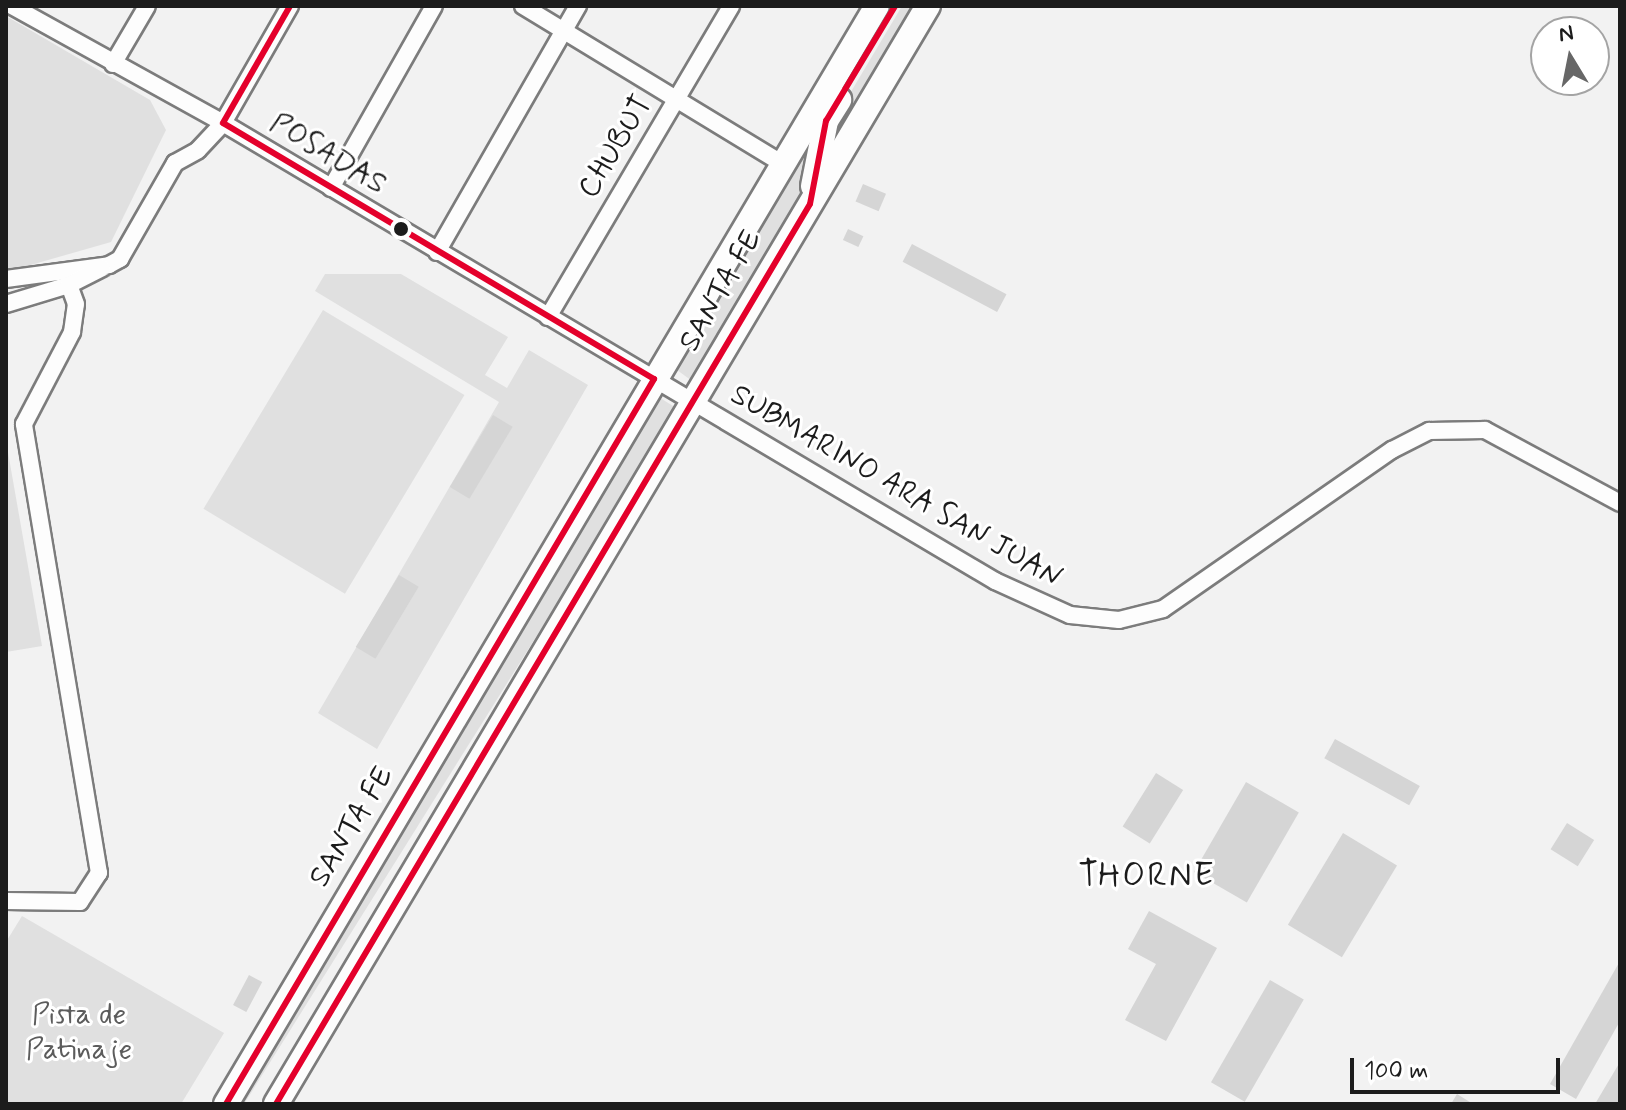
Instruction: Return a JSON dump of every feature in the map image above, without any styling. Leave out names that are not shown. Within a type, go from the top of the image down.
[{"type":"main road","name":"SANTA FE","points":[[226,1104],[877,6]]},
{"type":"main road","points":[[810,204],[826,121],[895,6]]},
{"type":"main road","name":"SANTA FE","points":[[276,1104],[928,6]]},
{"type":"street","name":"POSADAS","points":[[12,6],[223,123],[654,379]]},
{"type":"street","points":[[113,64],[147,6]]},
{"type":"street","points":[[6,304],[69,285],[109,265],[129,249],[175,163],[198,150],[223,123],[290,6]]},
{"type":"street","points":[[331,188],[434,6]]},
{"type":"street","points":[[523,6],[783,164]]},
{"type":"street","points":[[437,252],[578,6]]},
{"type":"street","name":"CHUBUT","points":[[548,317],[731,6]]},
{"type":"street","points":[[6,279],[109,265]]},
{"type":"street","points":[[6,901],[80,902],[99,873],[24,424],[72,332],[76,304],[69,285]]},
{"type":"street","name":"SUBMARINO ARA SAN JUAN","points":[[654,379],[995,581],[1040,605],[1095,620],[1163,609],[1392,450],[1429,431],[1485,430],[1620,503]]},
{"type":"green space","points":[[902,6],[917,6],[822,165],[830,127]]},
{"type":"green space","points":[[6,16],[150,100],[166,130],[111,242],[6,272]]},
{"type":"green space","points":[[811,135],[805,195],[692,381],[673,367]]},
{"type":"green space","points":[[325,274],[401,274],[508,337],[485,375],[507,388],[529,350],[588,385],[377,749],[318,713],[499,402],[315,291]]},
{"type":"green space","points":[[323,310],[464,395],[345,594],[204,509]]},
{"type":"green space","points":[[657,396],[678,409],[244,1104],[235,1104],[220,1095]]},
{"type":"green space","points":[[6,441],[42,646],[6,652]]},
{"type":"green space","name":"Pista de Patinaje","points":[[22,916],[224,1033],[181,1104],[6,1104],[6,942]]},
{"type":"building","points":[[863,184],[886,194],[879,211],[856,201]]},
{"type":"building","points":[[848,229],[863,236],[858,247],[843,240]]},
{"type":"building","points":[[912,244],[1006,294],[997,312],[903,262]]},
{"type":"building","points":[[493,415],[513,427],[469,499],[450,487]]},
{"type":"building","points":[[399,575],[419,587],[375,659],[356,647]]},
{"type":"building","points":[[1335,739],[1420,786],[1409,805],[1324,758]]},
{"type":"building","points":[[1156,773],[1183,790],[1150,843],[1123,826]]},
{"type":"building","points":[[1246,782],[1299,812],[1247,903],[1194,872]]},
{"type":"building","points":[[1567,823],[1594,840],[1578,866],[1551,849]]},
{"type":"building","points":[[1343,833],[1397,865],[1342,957],[1288,925]]},
{"type":"building","points":[[1149,911],[1217,948],[1166,1041],[1125,1020],[1156,964],[1128,949]]},
{"type":"building","points":[[1620,961],[1620,1021],[1576,1099],[1550,1084]]},
{"type":"building","points":[[249,975],[262,982],[246,1012],[233,1005]]},
{"type":"building","points":[[1270,980],[1304,1000],[1245,1102],[1211,1082]]},
{"type":"building","points":[[1620,1062],[1620,1104],[1595,1104]]},
{"type":"building","points":[[1457,1094],[1473,1104],[1451,1104]]},
{"type":"transit line","points":[[226,1104],[654,379],[223,123],[290,6]]},
{"type":"transit line","points":[[276,1104],[810,204],[826,121],[895,6]]},
{"type":"district","name":"THORNE","points":[[1147,876]]}]
